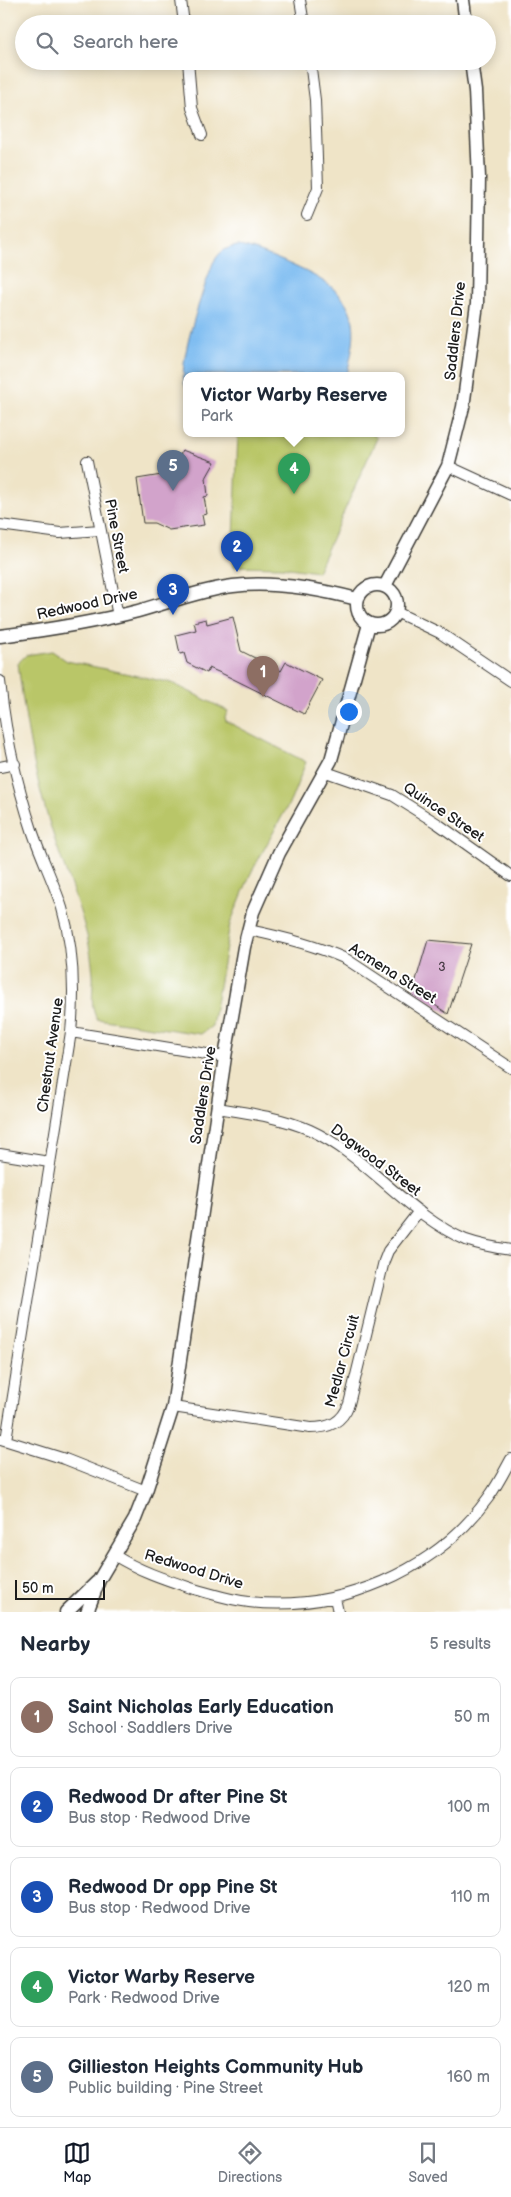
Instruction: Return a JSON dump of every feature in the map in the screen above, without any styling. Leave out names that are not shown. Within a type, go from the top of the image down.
[{"type":"street","points":[[181,0],[183,15]]},
{"type":"street","points":[[300,0],[302,15]]},
{"type":"street","points":[[463,0],[465,15]]},
{"type":"street","points":[[189,70],[192,108],[202,135]]},
{"type":"street","points":[[307,215],[318,188],[315,100],[311,70]]},
{"type":"street","name":"Saddlers Drive","points":[[385,586],[448,466],[462,407],[477,304],[479,178],[472,70]]},
{"type":"street","name":"Pine Street","points":[[87,461],[118,616]]},
{"type":"street","points":[[448,466],[511,495]]},
{"type":"street","points":[[0,525],[60,533],[100,530]]},
{"type":"street","name":"Redwood Drive","points":[[0,636],[59,628],[118,616],[209,590],[234,586],[298,587],[357,599]]},
{"type":"street","points":[[370,586],[385,586],[396,597],[396,612],[385,624],[370,624],[358,614],[357,599],[362,591],[370,586]]},
{"type":"street","points":[[396,612],[440,633],[511,681]]},
{"type":"street","name":"Saddlers Drive","points":[[87,1612],[99,1580],[135,1519],[173,1407],[225,1057],[253,912],[279,853],[331,760],[370,624]]},
{"type":"street","name":"Chestnut Avenue","points":[[0,681],[15,764],[33,832],[62,908],[72,951],[74,996],[71,1032],[3,1439]]},
{"type":"street","points":[[0,767],[15,764]]},
{"type":"street","name":"Quince Street","points":[[326,772],[392,795],[438,824],[511,876]]},
{"type":"street","name":"Acmena Street","points":[[248,930],[312,945],[346,959],[379,979],[511,1068]]},
{"type":"street","points":[[71,1032],[225,1057]]},
{"type":"street","name":"Dogwood Street","points":[[217,1108],[266,1115],[310,1130],[344,1151],[398,1192],[419,1211],[466,1240],[511,1250]]},
{"type":"street","points":[[0,1154],[49,1162]]},
{"type":"street","name":"Medlar Circuit","points":[[173,1407],[310,1428],[328,1427],[342,1419],[348,1404],[384,1261],[388,1251],[419,1211]]},
{"type":"street","points":[[3,1439],[65,1459],[146,1491]]},
{"type":"street","name":"Redwood Drive","points":[[114,1555],[131,1566],[152,1574],[230,1599],[251,1603],[293,1605],[335,1598],[363,1591],[395,1578],[444,1545],[487,1499],[511,1459]]},
{"type":"street","name":"Saddlers Drive","points":[[66,1612],[99,1580]]},
{"type":"street","points":[[335,1598],[338,1612]]},
{"type":"green space","points":[[238,437],[377,438],[317,572],[282,567],[233,566]]},
{"type":"green space","points":[[52,651],[67,661],[172,683],[228,711],[225,717],[226,721],[306,762],[291,800],[250,875],[230,924],[212,1026],[201,1034],[97,1019],[95,1014],[92,1003],[93,974],[88,941],[40,790],[27,727],[18,663],[26,655]]},
{"type":"water","points":[[239,246],[251,249],[283,261],[316,277],[336,291],[349,310],[353,322],[354,335],[348,372],[183,372],[192,327],[213,263],[218,255],[230,247]]},
{"type":"building","points":[[182,450],[215,462],[206,478],[208,496],[204,497],[207,514],[202,515],[204,525],[169,530],[154,523],[143,523],[137,479],[174,473]]},
{"type":"building","points":[[233,617],[241,651],[281,671],[286,662],[322,680],[304,714],[209,668],[207,673],[187,663],[184,653],[180,654],[176,635],[196,630],[194,622],[206,619],[207,624]]},
{"type":"building","points":[[428,940],[471,944],[448,1014],[413,990]]},
{"type":"place","name":"Gillieston Heights Community Hub","points":[[173,491]]},
{"type":"place","name":"Victor Warby Reserve","points":[[294,494]]},
{"type":"place","name":"Redwood Dr after Pine St","points":[[237,572]]},
{"type":"place","name":"Redwood Dr opp Pine St","points":[[173,615]]},
{"type":"place","name":"Saint Nicholas Early Education","points":[[263,697]]}]
